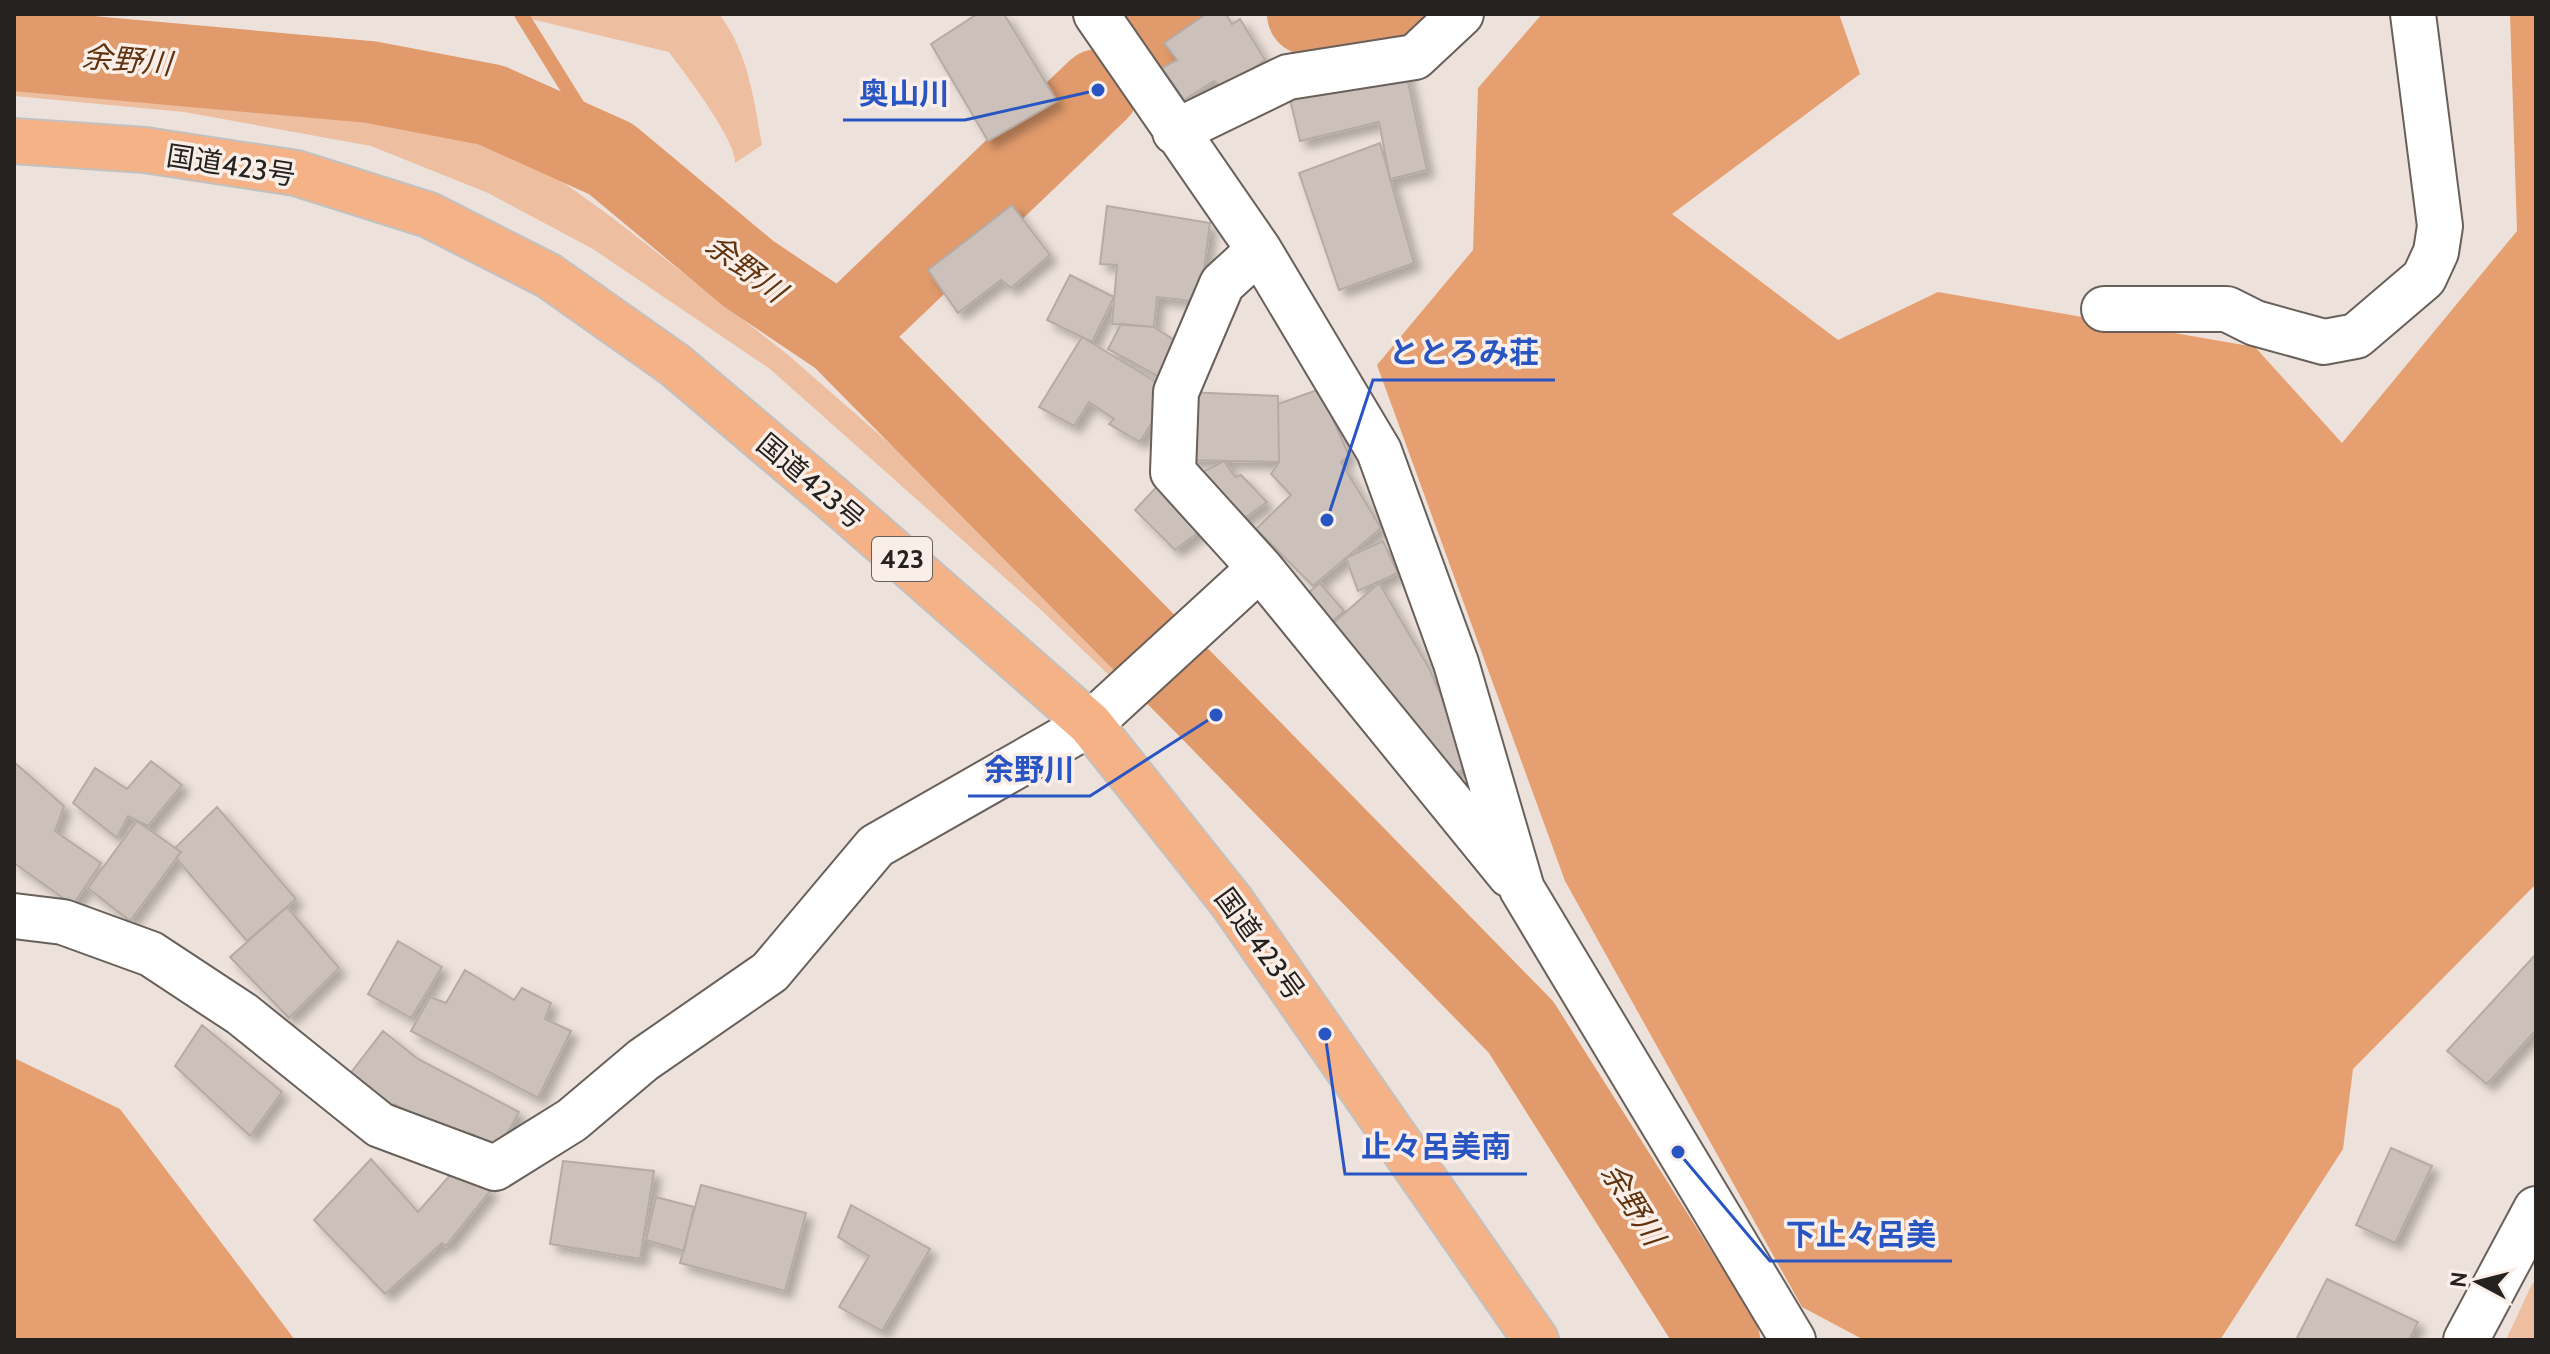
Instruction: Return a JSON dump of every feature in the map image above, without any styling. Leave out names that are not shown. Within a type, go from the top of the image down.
[{"type":"highway","name":"国道423号","points":[[14,141],[145,150],[296,173],[429,215],[549,276],[675,365],[839,504],[1103,712],[1536,1340]]},
{"type":"street","points":[[1096,14],[1259,250],[1379,451],[1456,663],[1522,889]]},
{"type":"street","points":[[1175,132],[1288,77],[1415,57],[1461,14]]},
{"type":"street","points":[[2104,309],[2227,309],[2255,323],[2324,342],[2356,336],[2424,278],[2436,252],[2440,226],[2413,14]]},
{"type":"street","points":[[1259,250],[1222,284],[1176,392],[1173,472],[1260,568],[1522,889],[1793,1340]]},
{"type":"street","points":[[14,916],[63,922],[151,954],[242,1014],[380,1125],[495,1168],[572,1120],[643,1060],[770,972],[876,846],[1103,712],[1260,568]]},
{"type":"street","points":[[2466,1340],[2536,1209]]},
{"type":"shaded area","points":[[510,14],[719,14],[743,60],[762,145],[735,163],[728,139],[719,123],[669,52]]},
{"type":"shaded area","points":[[1542,14],[1839,14],[1860,74],[1672,214],[1838,340],[1938,292],[2255,347],[2342,443],[2517,231],[2510,14],[2536,14],[2536,884],[2353,1069],[2343,1149],[2220,1340],[1864,1340],[1802,1307],[1565,881],[1377,365],[1473,250],[1478,88]]},
{"type":"shaded area","points":[[14,66],[255,92],[453,122],[549,172],[614,219],[787,354],[921,471],[1104,611],[1145,651],[1112,678],[1040,609],[770,369],[593,249],[488,193],[371,146],[184,112],[14,96]]},
{"type":"shaded area","points":[[14,1058],[120,1109],[295,1340],[14,1340]]},
{"type":"shaded area","points":[[2536,1279],[2536,1340],[2506,1340],[2531,1286]]},
{"type":"building","points":[[977,14],[1004,14],[1057,101],[988,141],[931,44]]},
{"type":"building","points":[[1206,14],[1226,14],[1232,24],[1240,19],[1265,60],[1224,90],[1214,81],[1184,100],[1162,68],[1177,60],[1164,43]]},
{"type":"building","points":[[1404,63],[1427,170],[1390,179],[1379,122],[1300,141],[1288,91]]},
{"type":"building","points":[[1380,143],[1414,263],[1339,290],[1299,173]]},
{"type":"building","points":[[1012,205],[1050,255],[1011,288],[1001,280],[958,313],[928,270]]},
{"type":"building","points":[[1107,206],[1210,223],[1200,302],[1157,297],[1154,327],[1112,324],[1117,265],[1100,264]]},
{"type":"building","points":[[1070,275],[1114,297],[1092,342],[1047,320]]},
{"type":"building","points":[[1121,324],[1154,327],[1191,351],[1170,383],[1108,349]]},
{"type":"building","points":[[1082,337],[1171,391],[1140,442],[1109,424],[1114,419],[1089,402],[1074,426],[1039,407]]},
{"type":"building","points":[[1320,389],[1349,456],[1341,462],[1381,528],[1313,586],[1256,529],[1291,495],[1271,474],[1279,462],[1278,404]]},
{"type":"building","points":[[1186,392],[1278,396],[1279,462],[1183,460]]},
{"type":"building","points":[[1224,461],[1235,477],[1241,475],[1267,502],[1230,529],[1189,479]]},
{"type":"building","points":[[1163,480],[1205,527],[1175,550],[1135,510]]},
{"type":"building","points":[[1383,541],[1398,573],[1358,591],[1346,558]]},
{"type":"building","points":[[1320,583],[1344,611],[1317,635],[1294,605]]},
{"type":"building","points":[[1379,583],[1429,668],[1471,764],[1441,782],[1412,744],[1395,698],[1380,709],[1324,631]]},
{"type":"building","points":[[151,761],[182,785],[148,826],[128,816],[117,838],[73,803],[95,768],[127,789]]},
{"type":"building","points":[[14,762],[64,806],[55,831],[101,863],[73,905],[14,863]]},
{"type":"building","points":[[217,807],[296,899],[247,941],[176,858],[181,852],[175,848]]},
{"type":"building","points":[[137,821],[181,852],[130,921],[88,888]]},
{"type":"building","points":[[287,907],[339,968],[289,1018],[230,957]]},
{"type":"building","points":[[398,941],[442,967],[411,1018],[368,994]]},
{"type":"building","points":[[2536,954],[2536,1030],[2487,1084],[2447,1051]]},
{"type":"building","points":[[465,970],[514,1000],[522,988],[551,1003],[545,1019],[571,1031],[538,1098],[411,1031],[430,997],[446,1003]]},
{"type":"building","points":[[202,1025],[282,1092],[250,1136],[175,1066]]},
{"type":"building","points":[[383,1031],[418,1059],[519,1112],[499,1149],[470,1133],[465,1141],[394,1104],[384,1114],[343,1083]]},
{"type":"building","points":[[2391,1148],[2432,1166],[2395,1243],[2356,1225]]},
{"type":"building","points":[[371,1159],[418,1212],[458,1166],[491,1190],[446,1246],[442,1243],[385,1294],[314,1220]]},
{"type":"building","points":[[563,1161],[654,1171],[640,1259],[550,1244]]},
{"type":"building","points":[[701,1185],[806,1213],[785,1291],[680,1263]]},
{"type":"building","points":[[656,1197],[694,1207],[684,1251],[646,1240]]},
{"type":"building","points":[[851,1205],[930,1249],[882,1331],[839,1307],[869,1256],[838,1237]]},
{"type":"building","points":[[2327,1279],[2418,1322],[2409,1340],[2296,1340]]},
{"type":"waterway","points":[[521,14],[611,159]]},
{"type":"waterway","points":[[1158,32],[1177,14]]},
{"type":"waterway","points":[[1308,14],[1354,25],[1419,14]]},
{"type":"waterway","name":"余野川","points":[[14,50],[370,82],[491,105],[611,159],[749,274],[841,336],[1521,1027],[1719,1340]]},
{"type":"waterway","points":[[841,336],[1098,90]]},
{"type":"place","name":"奥山川","points":[[1098,90]]},
{"type":"place","name":"ととろみ荘","points":[[1327,520]]},
{"type":"place","name":"余野川","points":[[1216,715]]},
{"type":"place","name":"止々呂美南","points":[[1325,1034]]},
{"type":"place","name":"下止々呂美","points":[[1678,1152]]}]
